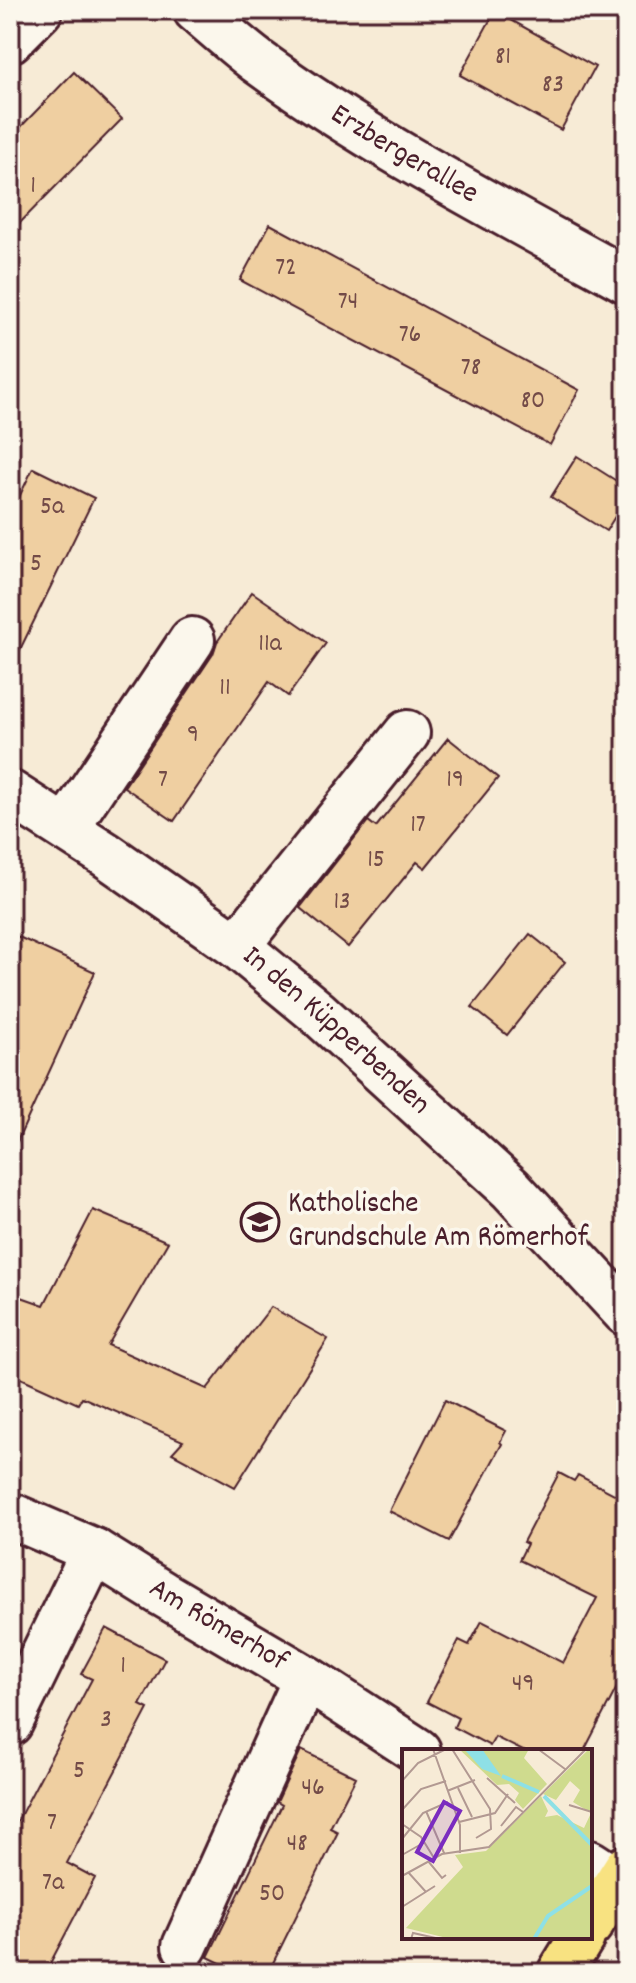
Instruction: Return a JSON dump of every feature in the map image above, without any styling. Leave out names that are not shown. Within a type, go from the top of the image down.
[{"type":"main road","points":[[592,1920],[611,1870]]},
{"type":"main road","points":[[560,1973],[581,1939]]},
{"type":"street","points":[[10,40],[40,10]]},
{"type":"street","name":"Erzbergerallee","points":[[196,10],[255,60],[343,119],[626,280]]},
{"type":"street","points":[[66,828],[192,640]]},
{"type":"street","points":[[237,946],[407,733]]},
{"type":"street","name":"In den Küpperbenden","points":[[10,793],[237,946],[317,1012],[511,1189],[626,1313]]},
{"type":"street","name":"Am Römerhof","points":[[10,1515],[94,1551],[306,1678],[415,1749]]},
{"type":"street","points":[[10,1723],[94,1551]]},
{"type":"street","points":[[185,1946],[306,1678]]},
{"type":"building","points":[[495,11],[595,67],[561,130],[460,75]]},
{"type":"building","points":[[74,72],[122,119],[10,233],[10,138]]},
{"type":"building","points":[[270,224],[579,390],[550,445],[240,280]]},
{"type":"building","points":[[577,456],[626,487],[626,499],[606,531],[551,497]]},
{"type":"building","points":[[33,468],[94,498],[10,670],[10,516]]},
{"type":"building","points":[[252,592],[326,643],[288,696],[269,682],[174,821],[124,787]]},
{"type":"building","points":[[448,738],[498,778],[425,868],[417,862],[348,947],[300,908],[368,821],[376,827]]},
{"type":"building","points":[[10,933],[95,972],[10,1157]]},
{"type":"building","points":[[530,934],[565,962],[507,1035],[472,1007]]},
{"type":"building","points":[[93,1210],[168,1242],[108,1345],[207,1389],[271,1307],[328,1339],[235,1487],[172,1453],[183,1441],[82,1397],[78,1404],[10,1373],[10,1293],[44,1305]]},
{"type":"building","points":[[445,1400],[506,1431],[500,1442],[502,1444],[449,1541],[389,1511]]},
{"type":"building","points":[[559,1473],[574,1481],[578,1475],[626,1500],[626,1670],[585,1749],[519,1749],[495,1737],[490,1746],[454,1727],[458,1718],[427,1702],[459,1640],[469,1645],[482,1621],[563,1663],[597,1598],[519,1560],[527,1544],[523,1542]]},
{"type":"building","points":[[106,1628],[165,1659],[140,1705],[148,1709],[67,1863],[95,1878],[45,1973],[33,1973],[10,1961],[10,1835],[92,1679],[81,1674]]},
{"type":"building","points":[[301,1750],[356,1777],[330,1828],[338,1832],[268,1973],[241,1973],[208,1957],[282,1805],[277,1802]]},
{"type":"place","name":"Katholische Grundschule Am Römerhof","points":[[260,1222]]}]
